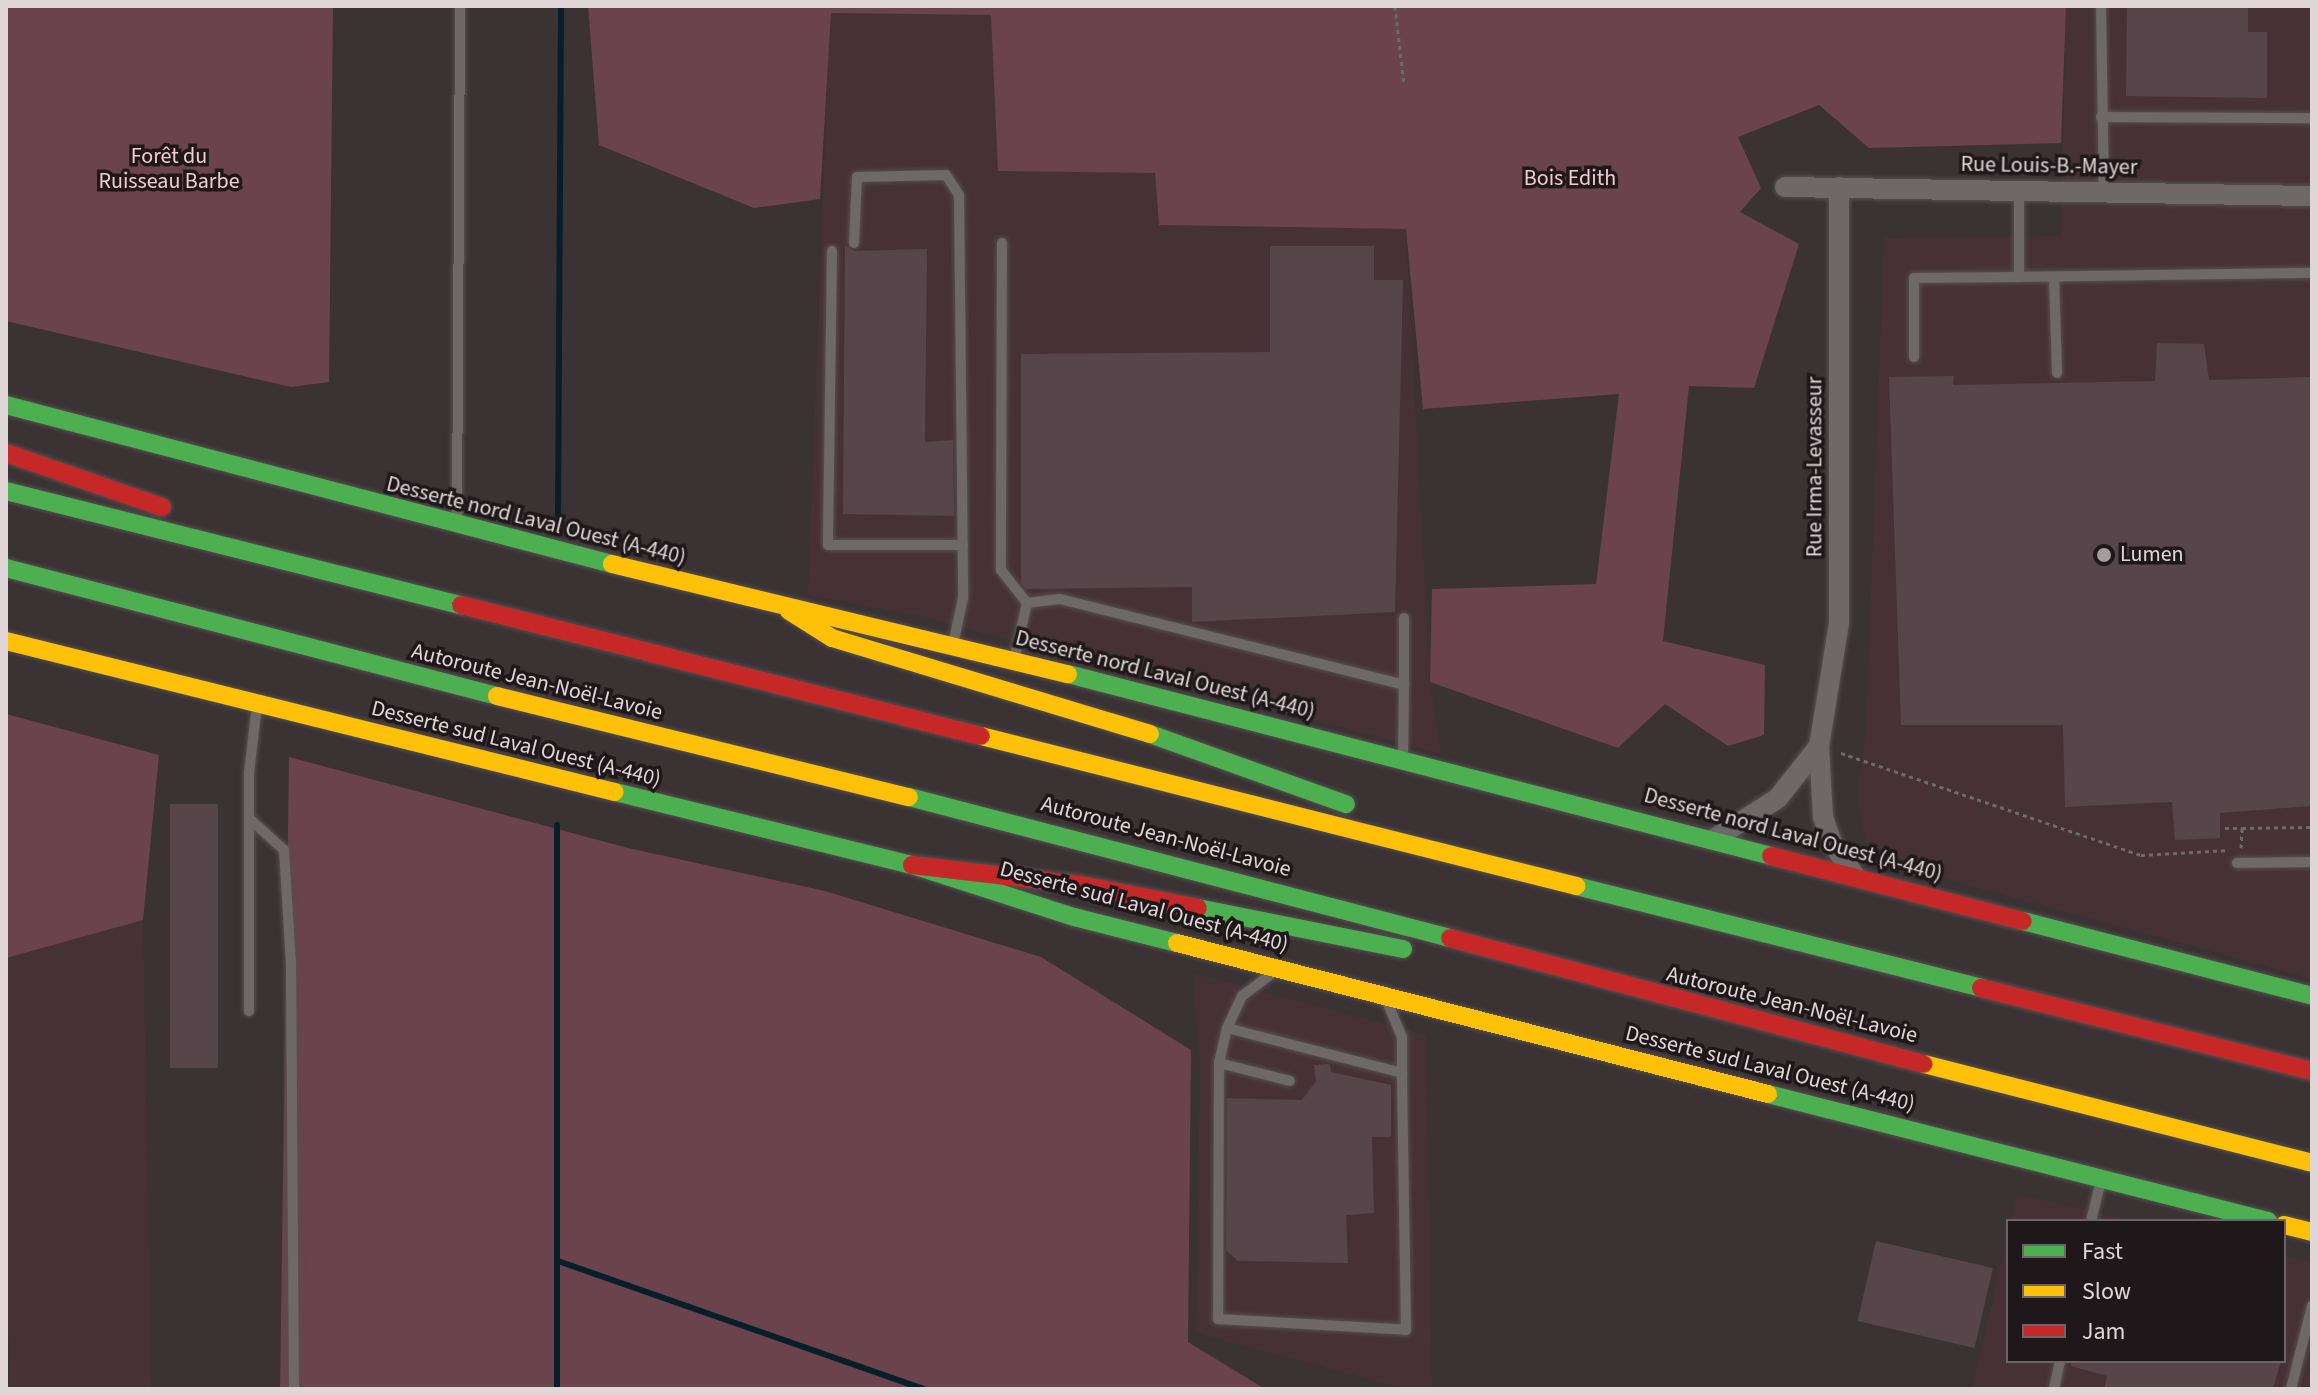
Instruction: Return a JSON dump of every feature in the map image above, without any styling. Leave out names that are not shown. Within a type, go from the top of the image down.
[{"type":"main road","name":"Desserte nord Laval Ouest (A-440)","points":[[6,405],[789,611],[953,646],[1403,759],[2312,996]]},
{"type":"main road","points":[[6,453],[341,572]]},
{"type":"main road","points":[[6,491],[341,572],[2312,1071]]},
{"type":"main road","name":"Autoroute Jean-Noël-Lavoie","points":[[6,568],[251,635],[1171,862],[1708,1009],[2312,1163]]},
{"type":"main road","points":[[67,605],[251,635]]},
{"type":"main road","points":[[789,611],[832,638],[1173,741],[1536,874]]},
{"type":"main road","name":"Desserte sud Laval Ouest (A-440)","points":[[6,641],[912,865],[1074,917],[2260,1219]]},
{"type":"main road","points":[[912,865],[1081,885],[1416,952]]},
{"type":"main road","points":[[1447,958],[1708,1009]]},
{"type":"main road","points":[[2286,1226],[2312,1232]]},
{"type":"street","name":"Rue Louis-B.-Mayer","points":[[1785,187],[2312,196]]},
{"type":"street","name":"Rue Irma-Levasseur","points":[[1839,187],[1839,623],[1819,746],[1823,817],[1832,843],[1854,875]]},
{"type":"street","name":"Rue Irma-Levasseur","points":[[1714,839],[1778,798],[1819,746]]},
{"type":"lane","points":[[456,525],[460,6]]},
{"type":"lane","points":[[2101,6],[2104,192]]},
{"type":"lane","points":[[2101,117],[2312,118]]},
{"type":"lane","points":[[854,243],[857,177],[946,175],[959,195],[963,545],[962,612],[953,646]]},
{"type":"lane","points":[[2019,190],[2019,277]]},
{"type":"lane","points":[[1002,243],[1001,570],[1027,603]]},
{"type":"lane","points":[[832,251],[828,545],[963,545]]},
{"type":"lane","points":[[1914,357],[1914,278],[2312,273]]},
{"type":"lane","points":[[2054,277],[2057,373]]},
{"type":"lane","points":[[1027,603],[1060,599],[1404,685]]},
{"type":"lane","points":[[1013,661],[1027,603]]},
{"type":"lane","points":[[1403,759],[1404,618]]},
{"type":"lane","points":[[249,1011],[249,773],[257,703]]},
{"type":"lane","points":[[251,820],[284,850],[291,963],[294,1389]]},
{"type":"lane","points":[[2237,863],[2312,862]]},
{"type":"lane","points":[[1281,970],[1242,996],[1227,1028],[1219,1063],[1218,1319],[1406,1330],[1402,1037],[1382,996]]},
{"type":"lane","points":[[1227,1028],[1402,1073]]},
{"type":"lane","points":[[1219,1063],[1290,1081]]},
{"type":"lane","points":[[2092,1219],[2102,1178]]},
{"type":"lane","points":[[2291,1389],[2312,1306]]},
{"type":"lane","points":[[2054,1389],[2060,1363]]},
{"type":"path","points":[[1395,6],[1404,85]]},
{"type":"path","points":[[1841,753],[2141,855],[2241,850],[2242,828]]},
{"type":"path","points":[[2225,828],[2312,827]]},
{"type":"shaded area","points":[[2066,6],[2312,6],[2312,979],[1869,858],[1857,797],[1866,727],[1884,238],[2061,236]]},
{"type":"shaded area","points":[[830,13],[992,15],[998,171],[1155,173],[1159,225],[1406,229],[1430,682],[1441,754],[924,617],[808,595]]},
{"type":"shaded area","points":[[143,920],[151,1389],[9,1389],[6,922]]},
{"type":"shaded area","points":[[1192,973],[1426,1035],[1432,1389],[1407,1389],[1196,1333],[1200,1060]]},
{"type":"shaded area","points":[[2017,1194],[2124,1219],[2011,1219]]},
{"type":"shaded area","points":[[2006,1242],[2006,1363],[2286,1363],[2286,1256],[2312,1262],[2312,1389],[1972,1389]]},
{"type":"green space","name":"Forêt du Ruisseau Barbe","points":[[6,6],[333,6],[329,382],[291,387],[6,321]]},
{"type":"green space","name":"Bois Edith","points":[[588,6],[2066,6],[2061,143],[1869,148],[1819,105],[1738,137],[1761,188],[1740,212],[1799,244],[1754,388],[1689,386],[1663,641],[1765,665],[1764,735],[1728,746],[1665,704],[1618,748],[1430,682],[1432,589],[1596,584],[1619,394],[1423,409],[1406,229],[1159,225],[1155,173],[998,171],[991,15],[831,13],[820,199],[754,208],[599,145]]},
{"type":"green space","points":[[6,714],[159,755],[143,920],[6,958]]},
{"type":"green space","points":[[289,757],[628,848],[825,891],[1041,957],[1191,1050],[1188,1342],[1265,1389],[280,1389]]},
{"type":"building","points":[[2127,6],[2248,6],[2248,32],[2267,32],[2267,98],[2126,96]]},
{"type":"building","points":[[845,246],[854,251],[927,249],[925,442],[953,440],[954,516],[843,514]]},
{"type":"building","points":[[1270,246],[1374,246],[1374,280],[1403,280],[1395,612],[1192,622],[1192,587],[1026,589],[1021,583],[1021,354],[1270,352]]},
{"type":"building","name":"Lumen","points":[[2157,343],[2204,344],[2209,380],[2312,377],[2312,806],[2220,813],[2220,838],[2175,840],[2172,802],[2065,807],[2063,725],[1901,725],[1889,377],[1954,376],[1953,385],[2155,381]]},
{"type":"building","points":[[170,804],[218,804],[218,1068],[170,1068]]},
{"type":"building","points":[[1330,1064],[1331,1072],[1391,1085],[1391,1137],[1372,1137],[1374,1213],[1346,1215],[1348,1263],[1238,1261],[1226,1250],[1227,1098],[1302,1100],[1316,1081],[1314,1065]]},
{"type":"building","points":[[1876,1241],[1993,1268],[1974,1348],[1858,1321]]},
{"type":"building","points":[[2071,1363],[2280,1363],[2273,1389],[2104,1389],[2107,1376],[2071,1366]]},
{"type":"waterway","points":[[558,515],[561,6]]},
{"type":"waterway","points":[[557,825],[557,1389]]},
{"type":"waterway","points":[[558,1261],[923,1389]]},
{"type":"traffic: fast","points":[[6,405],[612,564]]},
{"type":"traffic: fast","points":[[6,491],[461,605]]},
{"type":"traffic: fast","points":[[6,568],[497,696]]},
{"type":"traffic: fast","points":[[1068,674],[1771,856]]},
{"type":"traffic: fast","points":[[1150,734],[1346,804]]},
{"type":"traffic: fast","points":[[615,792],[912,865],[1074,917],[1177,943]]},
{"type":"traffic: fast","points":[[909,797],[1450,938]]},
{"type":"traffic: fast","points":[[1576,886],[1981,988]]},
{"type":"traffic: fast","points":[[1198,908],[1403,949]]},
{"type":"traffic: fast","points":[[2023,921],[2312,996]]},
{"type":"traffic: fast","points":[[1768,1094],[2260,1219]]},
{"type":"traffic: slow","points":[[612,564],[1068,674]]},
{"type":"traffic: slow","points":[[789,611],[832,638],[1150,734]]},
{"type":"traffic: slow","points":[[6,641],[615,792]]},
{"type":"traffic: slow","points":[[497,696],[909,797]]},
{"type":"traffic: slow","points":[[981,736],[1576,886]]},
{"type":"traffic: slow","points":[[1177,943],[1768,1094]]},
{"type":"traffic: slow","points":[[1924,1064],[2312,1163]]},
{"type":"traffic: slow","points":[[2286,1226],[2312,1232]]},
{"type":"traffic: jam","points":[[6,453],[162,507]]},
{"type":"traffic: jam","points":[[461,605],[981,736]]},
{"type":"traffic: jam","points":[[1771,856],[2023,921]]},
{"type":"traffic: jam","points":[[912,865],[1081,885],[1198,908]]},
{"type":"traffic: jam","points":[[1450,938],[1924,1064]]},
{"type":"traffic: jam","points":[[1981,988],[2312,1071]]},
{"type":"place","name":"Lumen","points":[[2104,555]]}]
